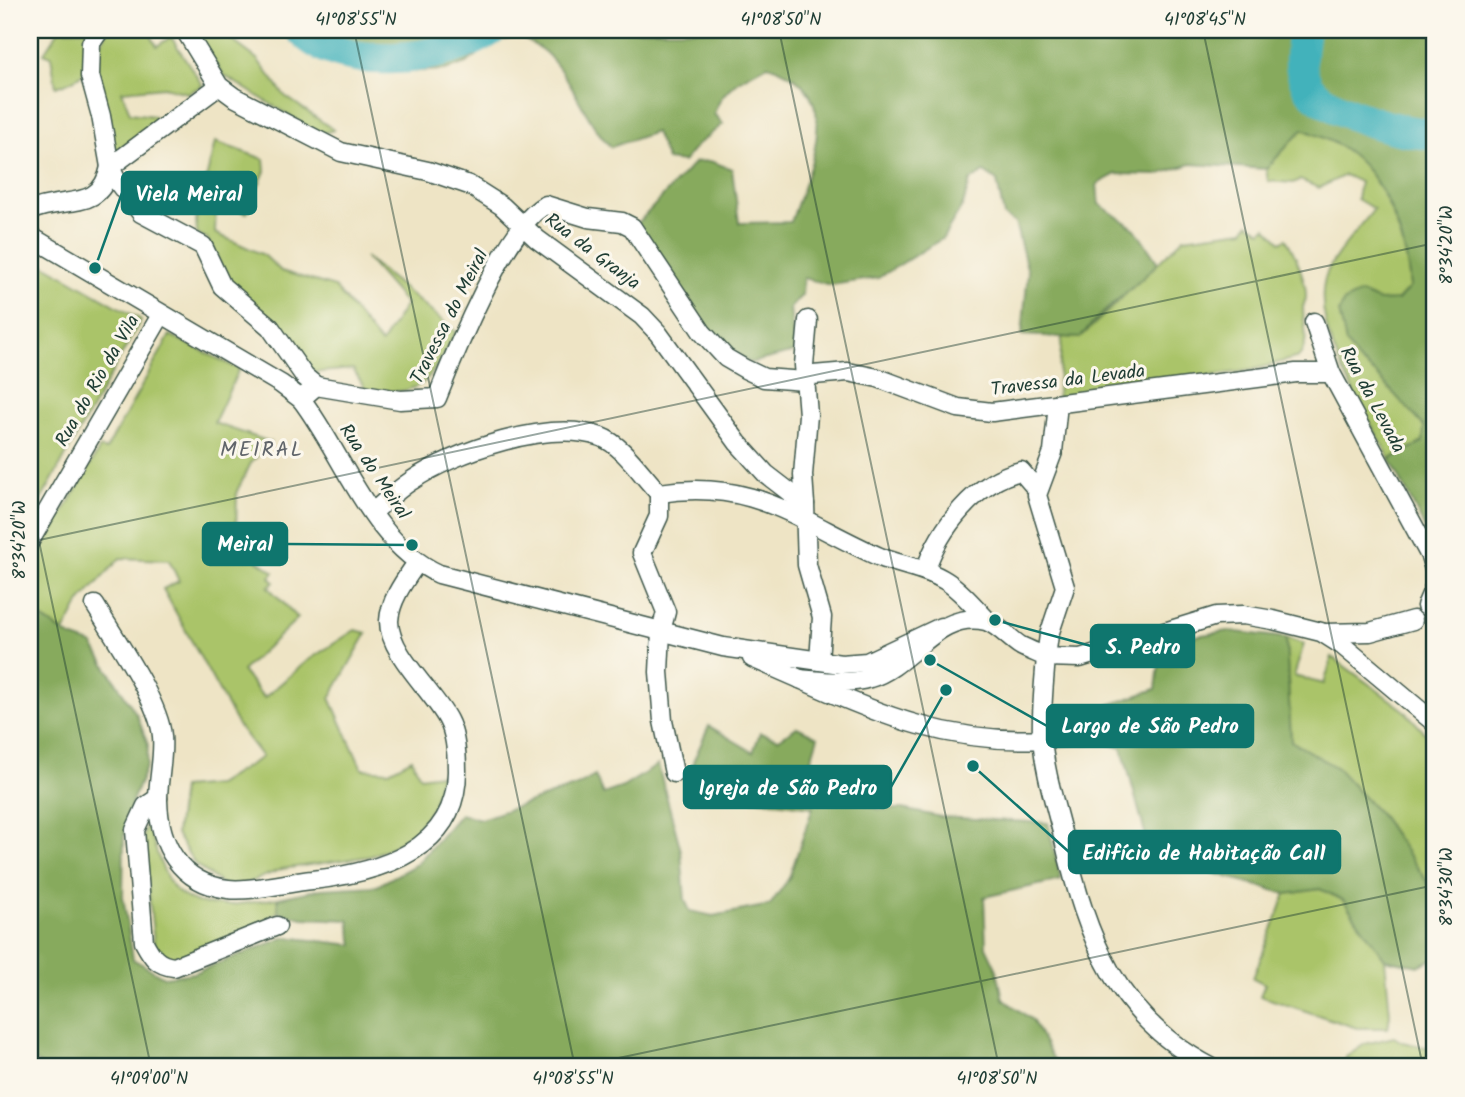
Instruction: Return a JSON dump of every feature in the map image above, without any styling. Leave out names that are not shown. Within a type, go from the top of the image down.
[{"type":"street","points":[[30,211],[43,205],[90,198],[107,180],[110,167],[101,116],[90,76],[92,43],[100,30]]},
{"type":"street","name":"Rua da Granja","points":[[185,30],[219,86],[271,118],[341,152],[428,171],[469,185],[502,206],[537,239],[642,316],[738,443],[804,512],[883,558],[925,570],[947,581],[989,622],[1023,647],[1045,657]]},
{"type":"street","points":[[110,167],[219,86]]},
{"type":"street","points":[[110,167],[141,213],[203,246],[222,286],[270,327],[305,377],[316,386],[301,399]]},
{"type":"street","name":"Travessa da Levada","points":[[523,225],[537,209],[547,205],[632,227],[702,332],[726,358],[764,378],[805,381],[813,375],[848,372],[878,378],[958,408],[977,411],[1058,404],[1283,375],[1331,373]]},
{"type":"street","name":"Travessa do Meiral","points":[[316,386],[400,400],[437,398],[457,348],[523,225]]},
{"type":"street","name":"Rua do Meiral","points":[[32,245],[281,384],[301,399],[373,512],[416,564],[439,574],[723,647],[819,661],[854,664],[867,662],[941,627],[975,620],[989,622]]},
{"type":"street","name":"Rua do Rio da Vila","points":[[30,541],[161,316]]},
{"type":"street","points":[[808,320],[804,512],[807,565],[822,617],[819,661]]},
{"type":"street","name":"Rua da Levada","points":[[1314,322],[1331,373],[1417,531],[1435,572]]},
{"type":"street","points":[[1058,404],[1053,452],[1037,495],[1065,587],[1045,657],[1042,739],[1076,888],[1095,944],[1139,1014],[1171,1046],[1211,1067]]},
{"type":"street","points":[[373,512],[410,482],[446,461],[499,444],[560,433],[603,438],[659,494],[659,516],[642,553],[666,612],[661,631],[661,703],[674,774]]},
{"type":"street","points":[[925,570],[946,528],[961,510],[994,482],[1021,471],[1033,485],[1039,487]]},
{"type":"street","points":[[659,494],[685,490],[758,497],[804,512]]},
{"type":"street","points":[[95,605],[150,700],[162,735],[158,798],[163,839],[171,856],[186,872],[206,883],[230,890],[353,875],[378,869],[404,857],[432,834],[452,801],[457,782],[457,751],[449,723],[397,648],[389,621],[398,591],[416,564]]},
{"type":"street","points":[[1426,606],[1435,585]]},
{"type":"street","points":[[1045,657],[1080,658],[1191,622],[1230,615],[1273,620],[1321,632],[1370,632],[1413,620]]},
{"type":"street","points":[[800,679],[839,682],[869,679],[904,661],[941,627]]},
{"type":"street","points":[[1321,632],[1379,674],[1435,723]]},
{"type":"street","name":"Rua do Meiral","points":[[723,647],[846,700],[939,733],[1007,741],[1042,739]]},
{"type":"street","points":[[158,798],[146,806],[135,830],[144,942],[153,958],[163,966],[186,964],[277,926]]},
{"type":"green space","points":[[59,30],[95,30],[87,68],[77,78],[56,87],[51,56],[44,53]]},
{"type":"green space","points":[[108,30],[148,30],[157,46],[171,37],[203,86],[187,93],[164,87],[122,91],[130,113],[154,116],[157,122],[111,156],[94,56]]},
{"type":"green space","points":[[191,30],[224,30],[225,35],[257,59],[285,96],[334,130],[319,134],[225,76]]},
{"type":"green space","points":[[284,30],[1435,30],[1435,548],[1390,459],[1423,442],[1424,426],[1376,374],[1358,360],[1346,343],[1339,312],[1344,301],[1361,293],[1379,301],[1398,300],[1410,287],[1399,229],[1371,174],[1343,148],[1328,140],[1303,129],[1266,169],[1191,164],[1157,175],[1116,174],[1097,184],[1099,204],[1135,229],[1158,263],[1080,338],[1022,335],[1028,272],[1015,223],[1004,216],[997,181],[984,172],[970,181],[963,205],[943,238],[878,278],[831,285],[803,278],[802,295],[790,308],[795,352],[750,363],[718,340],[635,226],[695,162],[710,161],[732,169],[739,223],[791,222],[807,178],[817,133],[816,112],[809,93],[793,77],[768,65],[735,84],[722,97],[714,114],[723,124],[697,145],[683,162],[667,160],[655,132],[611,147],[593,125],[556,65],[544,51],[519,36],[495,42],[466,63],[445,70],[377,73],[335,65],[300,44]]},
{"type":"green space","points":[[1303,129],[1343,148],[1370,174],[1390,210],[1404,249],[1410,287],[1358,360],[1376,374],[1424,426],[1426,443],[1390,459],[1342,369],[1325,320],[1323,296],[1330,267],[1374,209],[1357,199],[1360,182],[1345,175],[1319,188],[1300,180],[1293,183],[1268,181],[1266,169]]},
{"type":"green space","points":[[215,142],[264,159],[265,171],[247,213],[216,203],[215,233],[264,255],[281,271],[335,287],[381,344],[406,304],[365,257],[456,332],[439,363],[423,382],[414,388],[386,392],[366,390],[353,369],[309,373],[230,285],[207,238],[197,234],[196,220]]},
{"type":"green space","points":[[1249,223],[1262,231],[1266,227],[1281,242],[1286,239],[1299,267],[1306,297],[1303,308],[1306,338],[1299,357],[1252,370],[1057,398],[1062,337],[1080,338],[1184,238],[1244,230]]},
{"type":"green space","points":[[43,264],[141,320],[30,520],[30,289]]},
{"type":"green space","points":[[170,335],[239,369],[214,423],[270,442],[251,463],[237,491],[236,535],[247,553],[274,572],[270,577],[274,582],[268,587],[298,618],[242,671],[264,698],[307,661],[355,630],[367,633],[330,698],[362,769],[389,771],[412,759],[420,777],[441,774],[433,806],[416,830],[392,847],[371,856],[282,869],[230,890],[195,864],[176,834],[182,788],[217,785],[262,757],[237,724],[163,589],[179,581],[169,560],[120,558],[80,602],[64,632],[30,611],[30,570],[100,448],[106,450]]},
{"type":"green space","points":[[30,611],[71,637],[92,644],[137,715],[148,745],[147,765],[132,801],[124,836],[123,897],[133,959],[164,977],[194,973],[286,937],[353,945],[349,920],[303,918],[278,912],[278,898],[321,889],[377,886],[417,864],[460,814],[481,819],[577,786],[595,776],[603,794],[623,787],[658,765],[681,851],[685,900],[690,911],[713,916],[770,905],[789,878],[813,807],[697,792],[693,762],[709,726],[753,752],[760,733],[779,739],[797,727],[818,737],[806,776],[822,797],[860,802],[879,809],[902,809],[941,817],[1048,823],[1061,880],[984,897],[986,947],[997,970],[1003,999],[1032,1020],[1058,1067],[44,1067],[30,1058]]},
{"type":"green space","points":[[1228,631],[1286,638],[1291,741],[1337,768],[1382,817],[1435,893],[1435,958],[1418,966],[1385,959],[1343,900],[1320,889],[1286,894],[1151,855],[1122,748],[1101,742],[1044,747],[1047,728],[1104,734],[1109,705],[1156,689],[1162,641]]},
{"type":"green space","points":[[1286,638],[1304,644],[1294,676],[1324,684],[1332,657],[1404,710],[1435,744],[1435,893],[1382,817],[1337,768],[1291,741]]},
{"type":"green space","points":[[147,821],[162,868],[177,891],[187,898],[212,905],[226,905],[278,898],[278,912],[253,928],[175,959],[161,953],[154,943],[143,836]]},
{"type":"green space","points":[[1320,889],[1343,900],[1385,959],[1390,1014],[1388,1028],[1357,1028],[1260,996],[1265,984],[1253,978],[1286,894]]},
{"type":"green space","points":[[1394,1037],[1402,1042],[1435,1049],[1435,1067],[1375,1067],[1376,1060],[1346,1064],[1346,1057],[1365,1044]]},
{"type":"waterway","points":[[301,30],[319,44],[341,53],[367,58],[422,55],[472,41],[491,30]]},
{"type":"waterway","points":[[1304,30],[1301,60],[1303,74],[1309,88],[1318,96],[1331,105],[1368,120],[1406,131],[1435,133]]},
{"type":"place","name":"Viela Meiral","points":[[95,268]]},
{"type":"place","name":"Meiral","points":[[412,545]]},
{"type":"place","name":"S. Pedro","points":[[995,620]]},
{"type":"place","name":"Largo de São Pedro","points":[[930,660]]},
{"type":"place","name":"Igreja de São Pedro","points":[[946,690]]},
{"type":"place","name":"Edifício de Habitação Ca11","points":[[973,766]]},
{"type":"district","name":"MEIRAL","points":[[262,450]]}]
